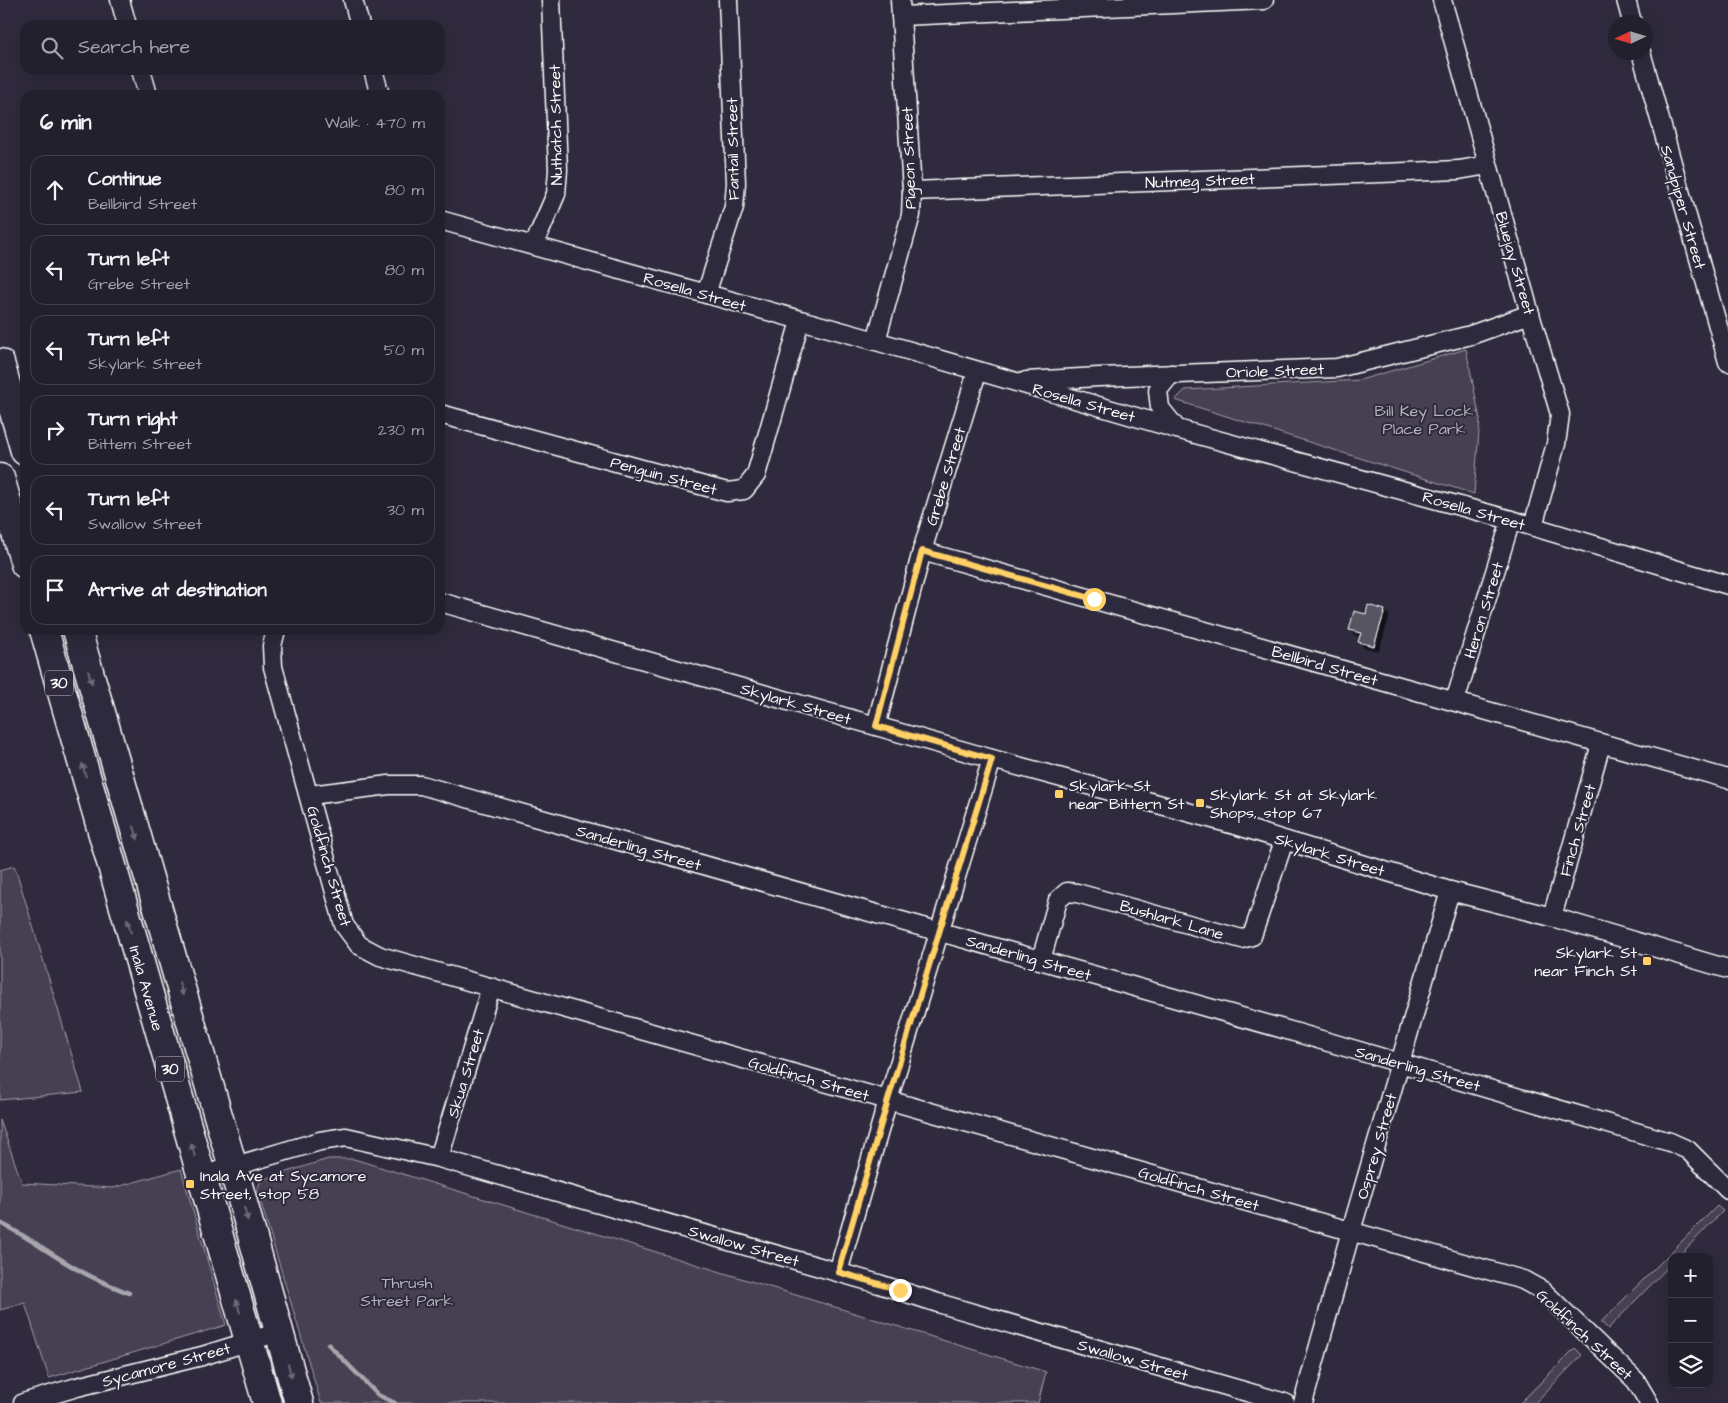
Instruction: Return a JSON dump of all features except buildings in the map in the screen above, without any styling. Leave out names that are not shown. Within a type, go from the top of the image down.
[{"type":"main road","points":[[0,363],[20,433]]},
{"type":"main road","points":[[0,478],[20,545]]},
{"type":"main road","name":"Inala Avenue","points":[[45,635],[267,1403]]},
{"type":"main road","name":"Inala Avenue","points":[[78,635],[233,1167],[299,1403]]},
{"type":"street","points":[[120,0],[126,20]]},
{"type":"street","points":[[353,0],[359,20]]},
{"type":"street","name":"Nuthatch Street","points":[[534,245],[556,194],[558,170],[551,0]]},
{"type":"street","name":"Fantail Street","points":[[706,294],[734,207],[736,183],[728,0]]},
{"type":"street","points":[[900,8],[1264,0]]},
{"type":"street","name":"Bluejay Street","points":[[1442,0],[1560,414],[1556,444],[1533,526]]},
{"type":"street","points":[[1626,0],[1630,15]]},
{"type":"street","name":"Pigeon Street","points":[[876,341],[911,215],[912,191],[900,8]]},
{"type":"street","name":"Sandpiper Street","points":[[1642,60],[1728,362]]},
{"type":"street","points":[[142,75],[147,90]]},
{"type":"street","points":[[374,75],[379,90]]},
{"type":"street","name":"Nutmeg Street","points":[[912,191],[1459,170],[1488,165]]},
{"type":"street","name":"Rosella Street","points":[[445,221],[876,341],[976,372],[1177,429],[1533,526],[1728,586]]},
{"type":"street","name":"Oriole Street","points":[[1013,382],[1337,368],[1470,335],[1530,314]]},
{"type":"street","name":"Penguin Street","points":[[445,415],[727,492],[744,490],[756,476],[800,321]]},
{"type":"street","name":"Grebe Street","points":[[876,726],[922,551],[976,372]]},
{"type":"street","points":[[1171,374],[1158,390],[1160,408],[1177,429]]},
{"type":"street","name":"Heron Street","points":[[1455,701],[1511,520]]},
{"type":"street","name":"Bellbird Street","points":[[922,551],[1728,779]]},
{"type":"street","name":"Skylark Street","points":[[445,603],[992,759],[1235,825],[1450,890],[1552,917],[1728,969]]},
{"type":"street","name":"Goldfinch Street","points":[[275,635],[272,646],[273,667],[310,795],[344,925],[359,945],[380,956],[1523,1280],[1543,1291],[1636,1381],[1649,1403]]},
{"type":"street","name":"Finch Street","points":[[1552,917],[1601,744]]},
{"type":"street","points":[[838,1272],[888,1100],[992,759]]},
{"type":"street","name":"Sanderling Street","points":[[310,795],[389,785],[421,785],[1400,1062],[1670,1142],[1688,1150],[1728,1190]]},
{"type":"street","name":"Bushlark Lane","points":[[1041,960],[1058,900],[1067,892],[1077,892],[1242,939],[1252,936],[1284,841]]},
{"type":"street","name":"Osprey Street","points":[[1303,1403],[1450,890]]},
{"type":"street","name":"Skua Street","points":[[439,1158],[491,987]]},
{"type":"street","name":"Swallow Street","points":[[201,1176],[320,1140],[346,1137],[439,1158],[1285,1403]]},
{"type":"street","name":"Sycamore Street","points":[[23,1403],[79,1395],[279,1332]]},
{"type":"green space","name":"Bill Key Lock Place Park","points":[[1466,349],[1480,419],[1474,494],[1175,400],[1185,390],[1360,380]]},
{"type":"green space","points":[[14,866],[83,1092],[0,1100],[0,870]]},
{"type":"green space","points":[[0,1120],[22,1183],[113,1188],[181,1169],[226,1325],[49,1378],[25,1303],[0,1310]]},
{"type":"green space","name":"Thrush Street Park","points":[[328,1159],[354,1159],[1046,1372],[1038,1403],[321,1403],[257,1190],[261,1180]]},
{"type":"green space","points":[[1717,1206],[1723,1211],[1682,1253],[1670,1253]]},
{"type":"green space","points":[[1668,1255],[1668,1267],[1608,1329],[1601,1322]]},
{"type":"green space","points":[[1575,1348],[1582,1355],[1535,1403],[1520,1403]]},
{"type":"waterway","points":[[0,1223],[84,1273],[129,1293]]},
{"type":"waterway","points":[[328,1344],[378,1395],[395,1403]]},
{"type":"place","name":"Skylark St near Bittern St","points":[[1059,794]]},
{"type":"place","name":"Skylark St at Skylark Shops, stop 67","points":[[1200,803]]},
{"type":"place","name":"Skylark St near Finch St","points":[[1647,961]]},
{"type":"place","name":"Inala Ave at Sycamore Street, stop 58","points":[[190,1184]]},
{"type":"route","points":[[900,1290],[838,1272],[888,1100],[992,759],[876,726],[922,551],[1094,599]]}]
